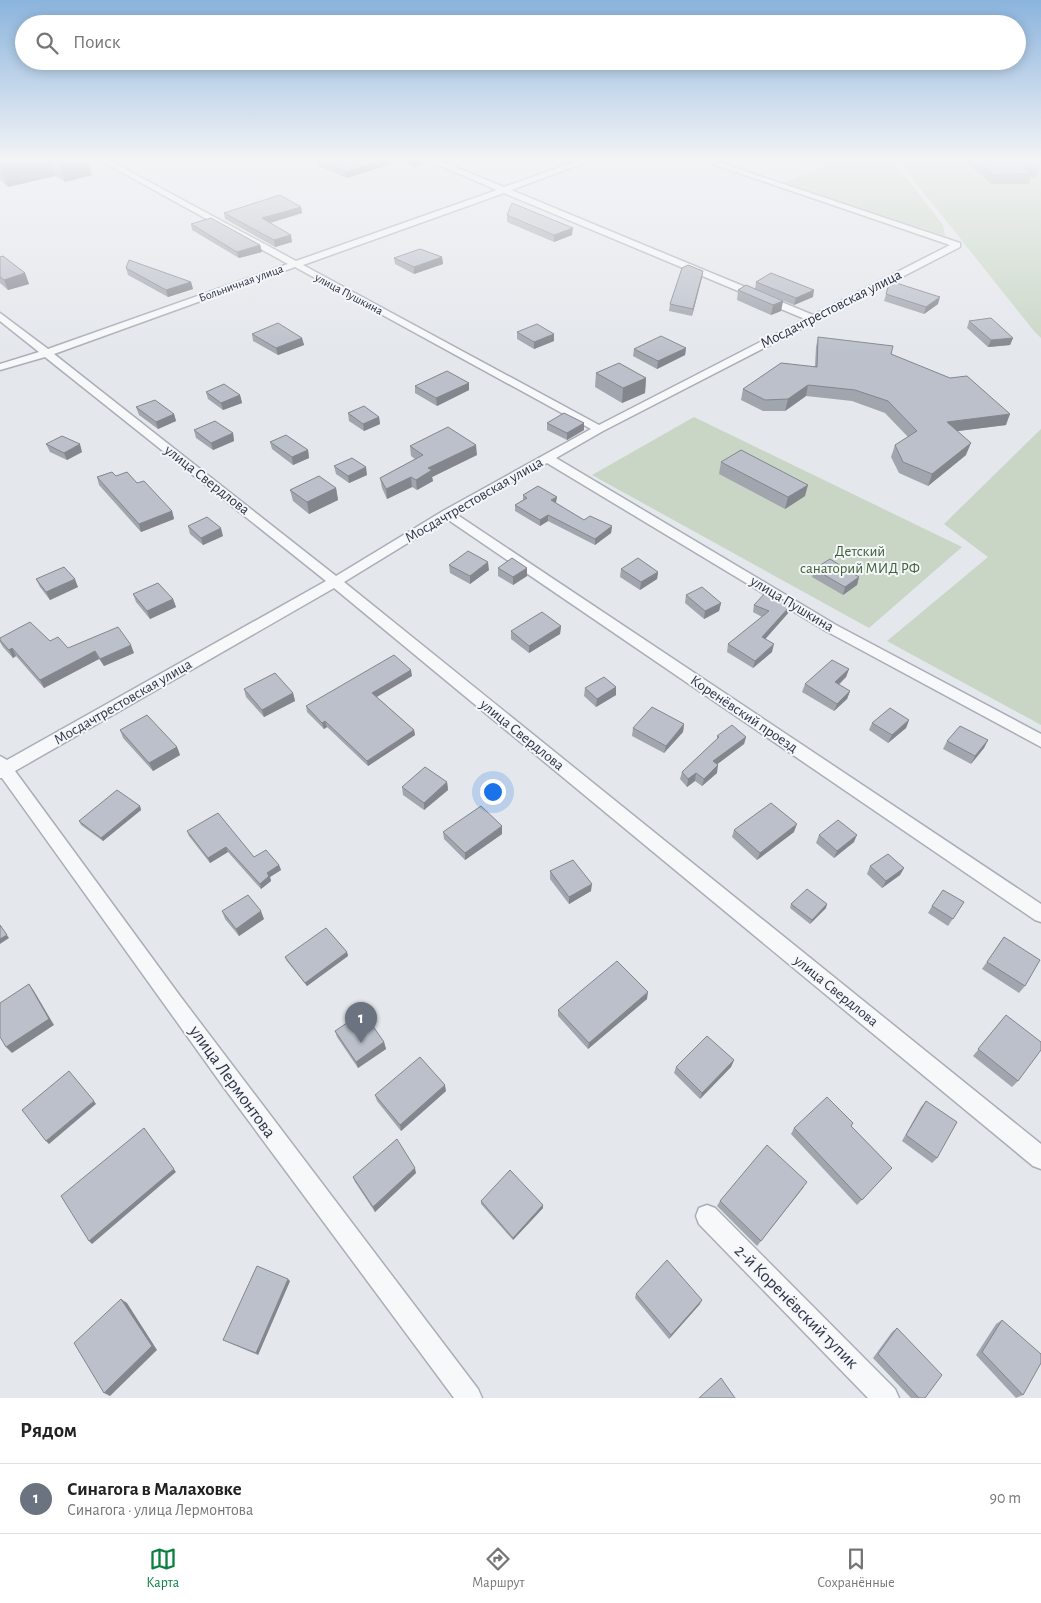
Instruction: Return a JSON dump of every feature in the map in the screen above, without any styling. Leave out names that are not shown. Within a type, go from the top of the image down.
[{"type":"street","name":"улица Пушкина","points":[[219,223],[599,429]]},
{"type":"street","name":"Больничная улица","points":[[0,367],[46,353],[408,223]]},
{"type":"street","points":[[585,223],[813,319]]},
{"type":"street","name":"Мосдачтрестовская улица","points":[[2,768],[335,582],[447,514],[599,429],[957,245],[892,223]]},
{"type":"street","name":"улица Свердлова","points":[[0,316],[335,582],[1041,1158]]},
{"type":"street","name":"улица Пушкина","points":[[548,458],[831,628],[1041,741]]},
{"type":"street","name":"Коренёвский проезд","points":[[447,514],[1041,914]]},
{"type":"street","name":"улица Лермонтова","points":[[2,768],[282,1150],[469,1398]]},
{"type":"street","name":"2-й Коренёвский тупик","points":[[707,1216],[886,1398]]},
{"type":"green space","points":[[906,223],[942,223],[945,236]]},
{"type":"green space","points":[[948,223],[1041,223],[1041,338]]},
{"type":"green space","name":"Детский санаторий МИД РФ","points":[[694,417],[962,547],[869,628],[592,475]]},
{"type":"green space","points":[[1041,429],[1041,725],[887,641],[988,557],[944,524]]},
{"type":"building","points":[[221,223],[260,245],[237,252],[191,224]]},
{"type":"building","points":[[243,223],[271,223],[291,235],[274,240]]},
{"type":"building","points":[[526,223],[561,223],[573,228],[554,235]]},
{"type":"building","points":[[420,249],[442,257],[414,267],[394,258]]},
{"type":"building","points":[[3,256],[25,273],[4,280],[0,277],[0,257]]},
{"type":"building","points":[[129,260],[191,282],[166,290],[126,268]]},
{"type":"building","points":[[688,265],[703,271],[693,309],[670,304],[682,268]]},
{"type":"building","points":[[771,273],[814,290],[796,298],[756,282]]},
{"type":"building","points":[[890,281],[940,297],[926,307],[886,294]]},
{"type":"building","points":[[746,285],[783,301],[773,305],[738,290]]},
{"type":"building","points":[[991,318],[1013,338],[991,340],[969,321]]},
{"type":"building","points":[[278,323],[302,338],[276,348],[252,334]]},
{"type":"building","points":[[537,324],[554,334],[534,342],[517,332]]},
{"type":"building","points":[[661,336],[686,348],[658,361],[634,349]]},
{"type":"building","points":[[818,337],[893,346],[891,354],[950,378],[967,376],[1010,414],[947,422],[971,443],[932,474],[903,462],[895,445],[917,431],[888,401],[855,390],[808,385],[788,399],[765,400],[743,389],[781,363],[817,367]]},
{"type":"building","points":[[619,363],[646,378],[623,388],[596,373]]},
{"type":"building","points":[[447,371],[469,383],[436,398],[415,386]]},
{"type":"building","points":[[224,384],[240,395],[221,403],[206,392]]},
{"type":"building","points":[[155,400],[174,414],[156,422],[136,407]]},
{"type":"building","points":[[364,406],[379,417],[363,424],[348,413]]},
{"type":"building","points":[[564,413],[584,423],[567,433],[547,423]]},
{"type":"building","points":[[215,421],[233,433],[211,443],[194,430]]},
{"type":"building","points":[[448,427],[476,445],[428,468],[432,470],[416,480],[411,477],[386,489],[380,478],[423,455],[410,446]]},
{"type":"building","points":[[286,435],[308,450],[292,457],[270,442]]},
{"type":"building","points":[[62,436],[80,444],[64,453],[46,444]]},
{"type":"building","points":[[741,450],[808,485],[788,497],[721,462]]},
{"type":"building","points":[[352,458],[366,467],[348,476],[334,466]]},
{"type":"building","points":[[112,472],[116,476],[127,472],[137,483],[144,481],[172,511],[139,524],[97,477]]},
{"type":"building","points":[[319,476],[336,488],[307,502],[290,490]]},
{"type":"building","points":[[538,486],[557,497],[551,500],[584,520],[590,516],[612,526],[595,539],[548,515],[540,520],[515,505],[527,498],[523,495]]},
{"type":"building","points":[[207,517],[221,528],[201,538],[188,526]]},
{"type":"building","points":[[468,551],[488,562],[470,576],[449,565]]},
{"type":"building","points":[[512,558],[527,568],[513,577],[498,568]]},
{"type":"building","points":[[638,558],[658,572],[641,582],[621,569]]},
{"type":"building","points":[[830,559],[859,577],[845,587],[814,569]]},
{"type":"building","points":[[64,567],[75,579],[46,592],[36,579]]},
{"type":"building","points":[[158,583],[173,599],[147,611],[133,594]]},
{"type":"building","points":[[702,587],[721,603],[705,611],[686,595]]},
{"type":"building","points":[[766,592],[792,604],[762,637],[774,644],[755,661],[728,644],[769,611],[754,605]]},
{"type":"building","points":[[542,612],[561,626],[529,646],[511,631]]},
{"type":"building","points":[[30,622],[50,641],[58,637],[68,648],[118,627],[131,645],[100,659],[95,651],[40,680],[12,648],[9,650],[0,640],[0,638]]},
{"type":"building","points":[[394,655],[411,670],[372,693],[414,730],[367,761],[325,721],[322,723],[306,706]]},
{"type":"building","points":[[832,660],[849,669],[835,682],[850,691],[837,704],[805,684]]},
{"type":"building","points":[[275,673],[293,693],[262,710],[244,689]]},
{"type":"building","points":[[604,677],[616,687],[597,699],[585,688]]},
{"type":"building","points":[[652,707],[684,724],[666,746],[633,728]]},
{"type":"building","points":[[890,708],[909,720],[892,735],[872,723]]},
{"type":"building","points":[[147,715],[177,747],[149,763],[120,730]]},
{"type":"building","points":[[732,725],[746,737],[713,761],[718,765],[704,779],[696,773],[688,779],[682,772],[719,737],[717,736]]},
{"type":"building","points":[[960,726],[988,740],[975,756],[947,741]]},
{"type":"building","points":[[425,767],[447,782],[424,803],[402,787]]},
{"type":"building","points":[[117,790],[140,806],[101,838],[79,821]]},
{"type":"building","points":[[771,803],[797,824],[760,853],[734,830]]},
{"type":"building","points":[[481,806],[502,826],[465,853],[443,832]]},
{"type":"building","points":[[218,813],[254,857],[266,850],[279,865],[267,873],[269,876],[260,884],[226,847],[208,858],[187,831]]},
{"type":"building","points":[[838,820],[857,835],[837,851],[819,835]]},
{"type":"building","points":[[888,854],[904,868],[886,881],[870,866]]},
{"type":"building","points":[[573,860],[592,884],[569,897],[550,871]]},
{"type":"building","points":[[807,889],[827,904],[812,920],[791,904]]},
{"type":"building","points":[[943,890],[964,902],[953,919],[932,906]]},
{"type":"building","points":[[248,895],[261,911],[236,929],[222,911]]},
{"type":"building","points":[[0,925],[7,935],[0,939]]},
{"type":"building","points":[[326,928],[347,952],[305,983],[285,957]]},
{"type":"building","points":[[1004,937],[1040,960],[1025,986],[987,962]]},
{"type":"building","points":[[617,961],[648,992],[589,1043],[558,1010]]},
{"type":"building","points":[[29,984],[49,1019],[6,1047],[0,1037],[0,1003]]},
{"type":"building","points":[[363,1012],[384,1042],[356,1062],[335,1031]]},
{"type":"building","points":[[1006,1015],[1041,1042],[1041,1050],[1018,1081],[978,1049]]},
{"type":"building","points":[[707,1036],[734,1060],[702,1093],[676,1067]]},
{"type":"building","points":[[420,1057],[445,1085],[400,1125],[375,1095]]},
{"type":"building","points":[[69,1071],[94,1101],[46,1141],[22,1110]]},
{"type":"building","points":[[827,1097],[853,1123],[851,1126],[892,1168],[862,1200],[794,1128]]},
{"type":"building","points":[[926,1101],[957,1122],[937,1158],[906,1135]]},
{"type":"building","points":[[144,1128],[174,1169],[89,1241],[61,1196]]},
{"type":"building","points":[[397,1139],[415,1168],[373,1207],[353,1177]]},
{"type":"building","points":[[767,1145],[807,1182],[761,1241],[720,1201]]},
{"type":"building","points":[[510,1170],[543,1205],[513,1238],[481,1201]]},
{"type":"building","points":[[667,1260],[702,1300],[671,1335],[636,1294]]},
{"type":"building","points":[[257,1266],[288,1279],[256,1353],[223,1340]]},
{"type":"building","points":[[121,1299],[152,1346],[104,1393],[74,1343]]},
{"type":"building","points":[[1002,1320],[1041,1354],[1041,1363],[1023,1395],[982,1352]]},
{"type":"building","points":[[897,1328],[942,1375],[925,1398],[919,1398],[878,1354]]},
{"type":"building","points":[[721,1378],[735,1398],[699,1398]]},
{"type":"place","name":"Синагога в Малаховке","points":[[361,1043]]}]
